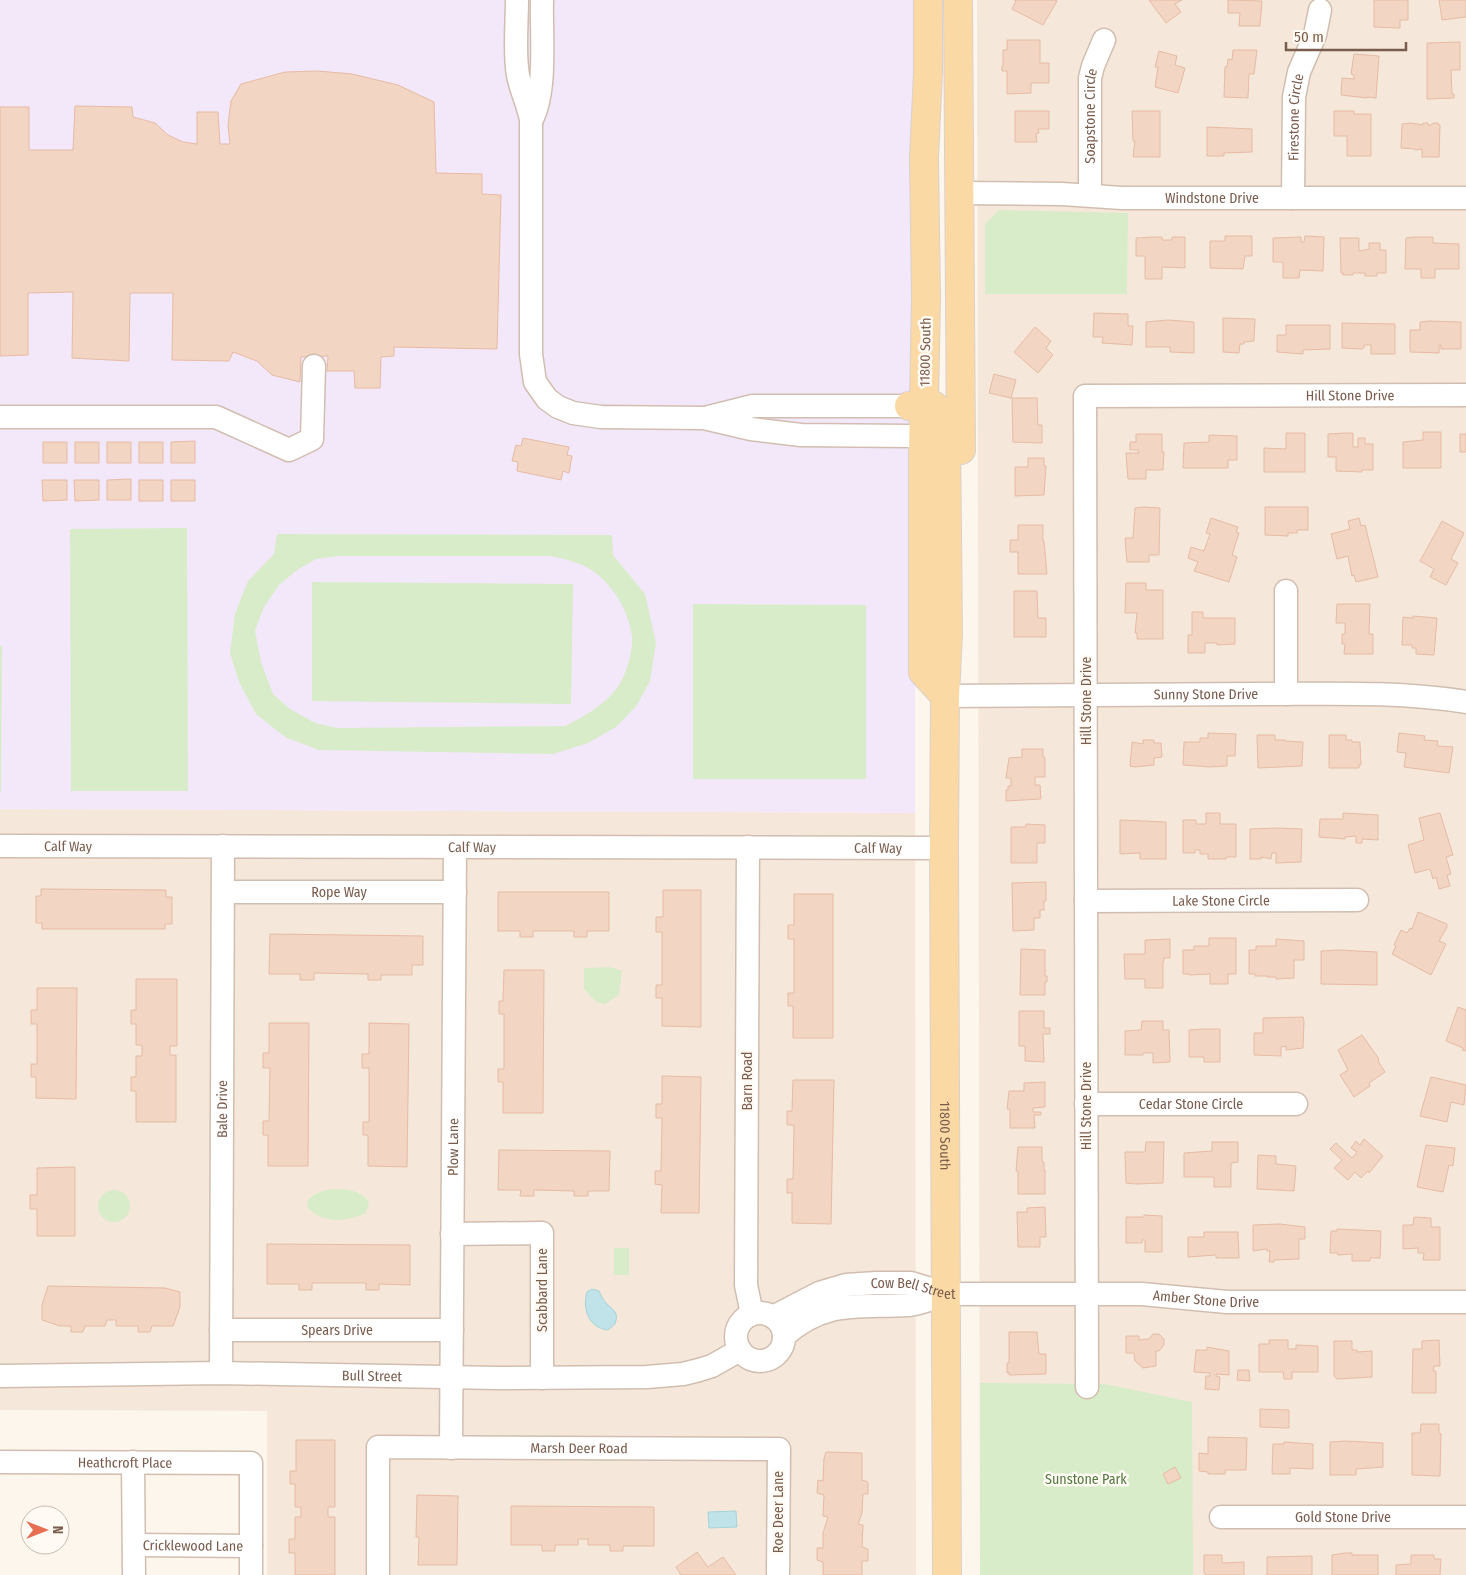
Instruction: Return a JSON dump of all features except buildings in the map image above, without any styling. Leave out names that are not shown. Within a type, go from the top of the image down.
[{"type":"main road","name":"11800 South","points":[[928,0],[928,72],[924,158],[926,297],[916,405],[916,444],[923,672],[945,696]]},
{"type":"main road","name":"11800 South","points":[[947,1575],[945,696],[961,661],[958,0]]},
{"type":"main road","points":[[926,297],[938,282],[944,262],[945,211],[949,202],[960,193],[939,164],[939,135],[928,72]]},
{"type":"main road","points":[[916,405],[933,405],[940,410],[946,432],[948,633],[945,696]]},
{"type":"street","points":[[517,0],[518,75],[531,120],[531,354],[535,382],[547,399],[558,407],[601,417],[704,418],[751,429],[916,444]]},
{"type":"street","points":[[531,120],[539,102],[540,93],[542,0]]},
{"type":"street","name":"Firestone Circle","points":[[1293,198],[1294,91],[1299,72],[1315,35],[1320,10]]},
{"type":"street","name":"Soapstone Circle","points":[[1090,195],[1090,78],[1104,40]]},
{"type":"street","name":"Windstone Drive","points":[[960,193],[1090,195],[1122,198],[1466,198]]},
{"type":"street","points":[[0,417],[216,417],[289,450],[312,439],[314,366]]},
{"type":"street","name":"Hill Stone Drive","points":[[1087,1387],[1085,396],[1466,395]]},
{"type":"street","points":[[704,418],[753,406],[916,405]]},
{"type":"street","points":[[1286,591],[1286,694]]},
{"type":"street","name":"Sunny Stone Drive","points":[[945,696],[1086,694],[1410,695],[1466,702]]},
{"type":"street","name":"Calf Way","points":[[0,846],[944,848]]},
{"type":"street","name":"Bale Drive","points":[[221,1373],[223,846]]},
{"type":"street","name":"Plow Lane","points":[[451,1448],[455,847]]},
{"type":"street","name":"Barn Road","points":[[748,847],[746,1285],[770,1322]]},
{"type":"street","name":"Rope Way","points":[[223,892],[455,892]]},
{"type":"street","name":"Lake Stone Circle","points":[[1086,901],[1357,900]]},
{"type":"street","name":"Cedar Stone Circle","points":[[1086,1104],[1296,1104]]},
{"type":"street","name":"Scabbard Lane","points":[[452,1234],[542,1233],[542,1378]]},
{"type":"street","name":"Cow Bell Street","points":[[770,1322],[819,1293],[860,1283],[911,1283],[947,1294]]},
{"type":"street","name":"Amber Stone Drive","points":[[947,1294],[1158,1295],[1226,1302],[1466,1302]]},
{"type":"street","points":[[770,1322],[780,1350],[768,1360],[753,1360],[740,1350],[736,1337],[741,1323],[770,1322]]},
{"type":"street","name":"Spears Drive","points":[[221,1330],[452,1330]]},
{"type":"street","name":"Bull Street","points":[[0,1376],[221,1373],[542,1378],[646,1377],[683,1374],[712,1366],[740,1350]]},
{"type":"street","name":"Marsh Deer Road","points":[[378,1575],[378,1448],[779,1449]]},
{"type":"street","name":"Roe Deer Lane","points":[[778,1575],[779,1449]]},
{"type":"street","name":"Heathcroft Place","points":[[0,1462],[251,1463],[251,1546]]},
{"type":"street","points":[[133,1462],[134,1575]]},
{"type":"street","name":"Gold Stone Drive","points":[[1221,1517],[1466,1517]]},
{"type":"street","name":"Cricklewood Lane","points":[[134,1545],[251,1546]]},
{"type":"street","points":[[251,1546],[251,1575]]},
{"type":"shaded area","points":[[0,0],[915,0],[915,813],[0,809]]},
{"type":"shaded area","points":[[977,0],[1466,0],[1466,1575],[980,1575]]},
{"type":"shaded area","points":[[0,809],[915,813],[916,1575],[267,1575],[267,1411],[0,1410]]},
{"type":"green space","points":[[999,210],[1128,213],[1127,294],[985,294],[985,224]]},
{"type":"green space","points":[[187,528],[188,791],[71,791],[70,529]]},
{"type":"green space","points":[[277,534],[612,535],[613,555],[645,594],[656,643],[650,681],[637,705],[616,727],[588,743],[553,754],[319,750],[285,737],[256,714],[239,682],[230,653],[235,614],[248,581],[274,554]],"holes":[[[339,556],[548,556],[568,560],[588,568],[604,580],[618,597],[623,607],[632,637],[628,664],[617,688],[593,710],[565,726],[337,728],[315,723],[290,709],[273,694],[261,662],[255,631],[264,607],[279,585],[297,570],[316,559]]]},
{"type":"green space","points":[[312,582],[573,584],[571,704],[312,701]]},
{"type":"green space","points":[[693,604],[866,605],[866,779],[693,779]]},
{"type":"green space","points":[[0,646],[2,646],[1,792],[0,791]]},
{"type":"green space","points":[[610,967],[622,971],[619,995],[605,1004],[596,1002],[584,989],[584,968]]},
{"type":"green space","points":[[332,1189],[348,1190],[362,1195],[369,1202],[366,1213],[344,1220],[336,1220],[321,1217],[308,1208],[307,1204],[311,1197],[319,1192]]},
{"type":"green space","points":[[114,1190],[120,1191],[125,1195],[129,1200],[129,1212],[125,1217],[120,1221],[114,1222],[108,1221],[103,1217],[99,1212],[98,1206],[99,1200],[103,1195],[108,1191]]},
{"type":"green space","points":[[614,1248],[629,1248],[629,1275],[614,1275]]},
{"type":"green space","name":"Sunstone Park","points":[[980,1383],[1105,1384],[1192,1402],[1193,1575],[980,1575]]},
{"type":"water","points":[[592,1289],[599,1291],[605,1302],[616,1314],[615,1324],[608,1330],[596,1326],[588,1317],[586,1298],[587,1292]]},
{"type":"water","points":[[736,1511],[737,1527],[709,1528],[708,1512]]}]
